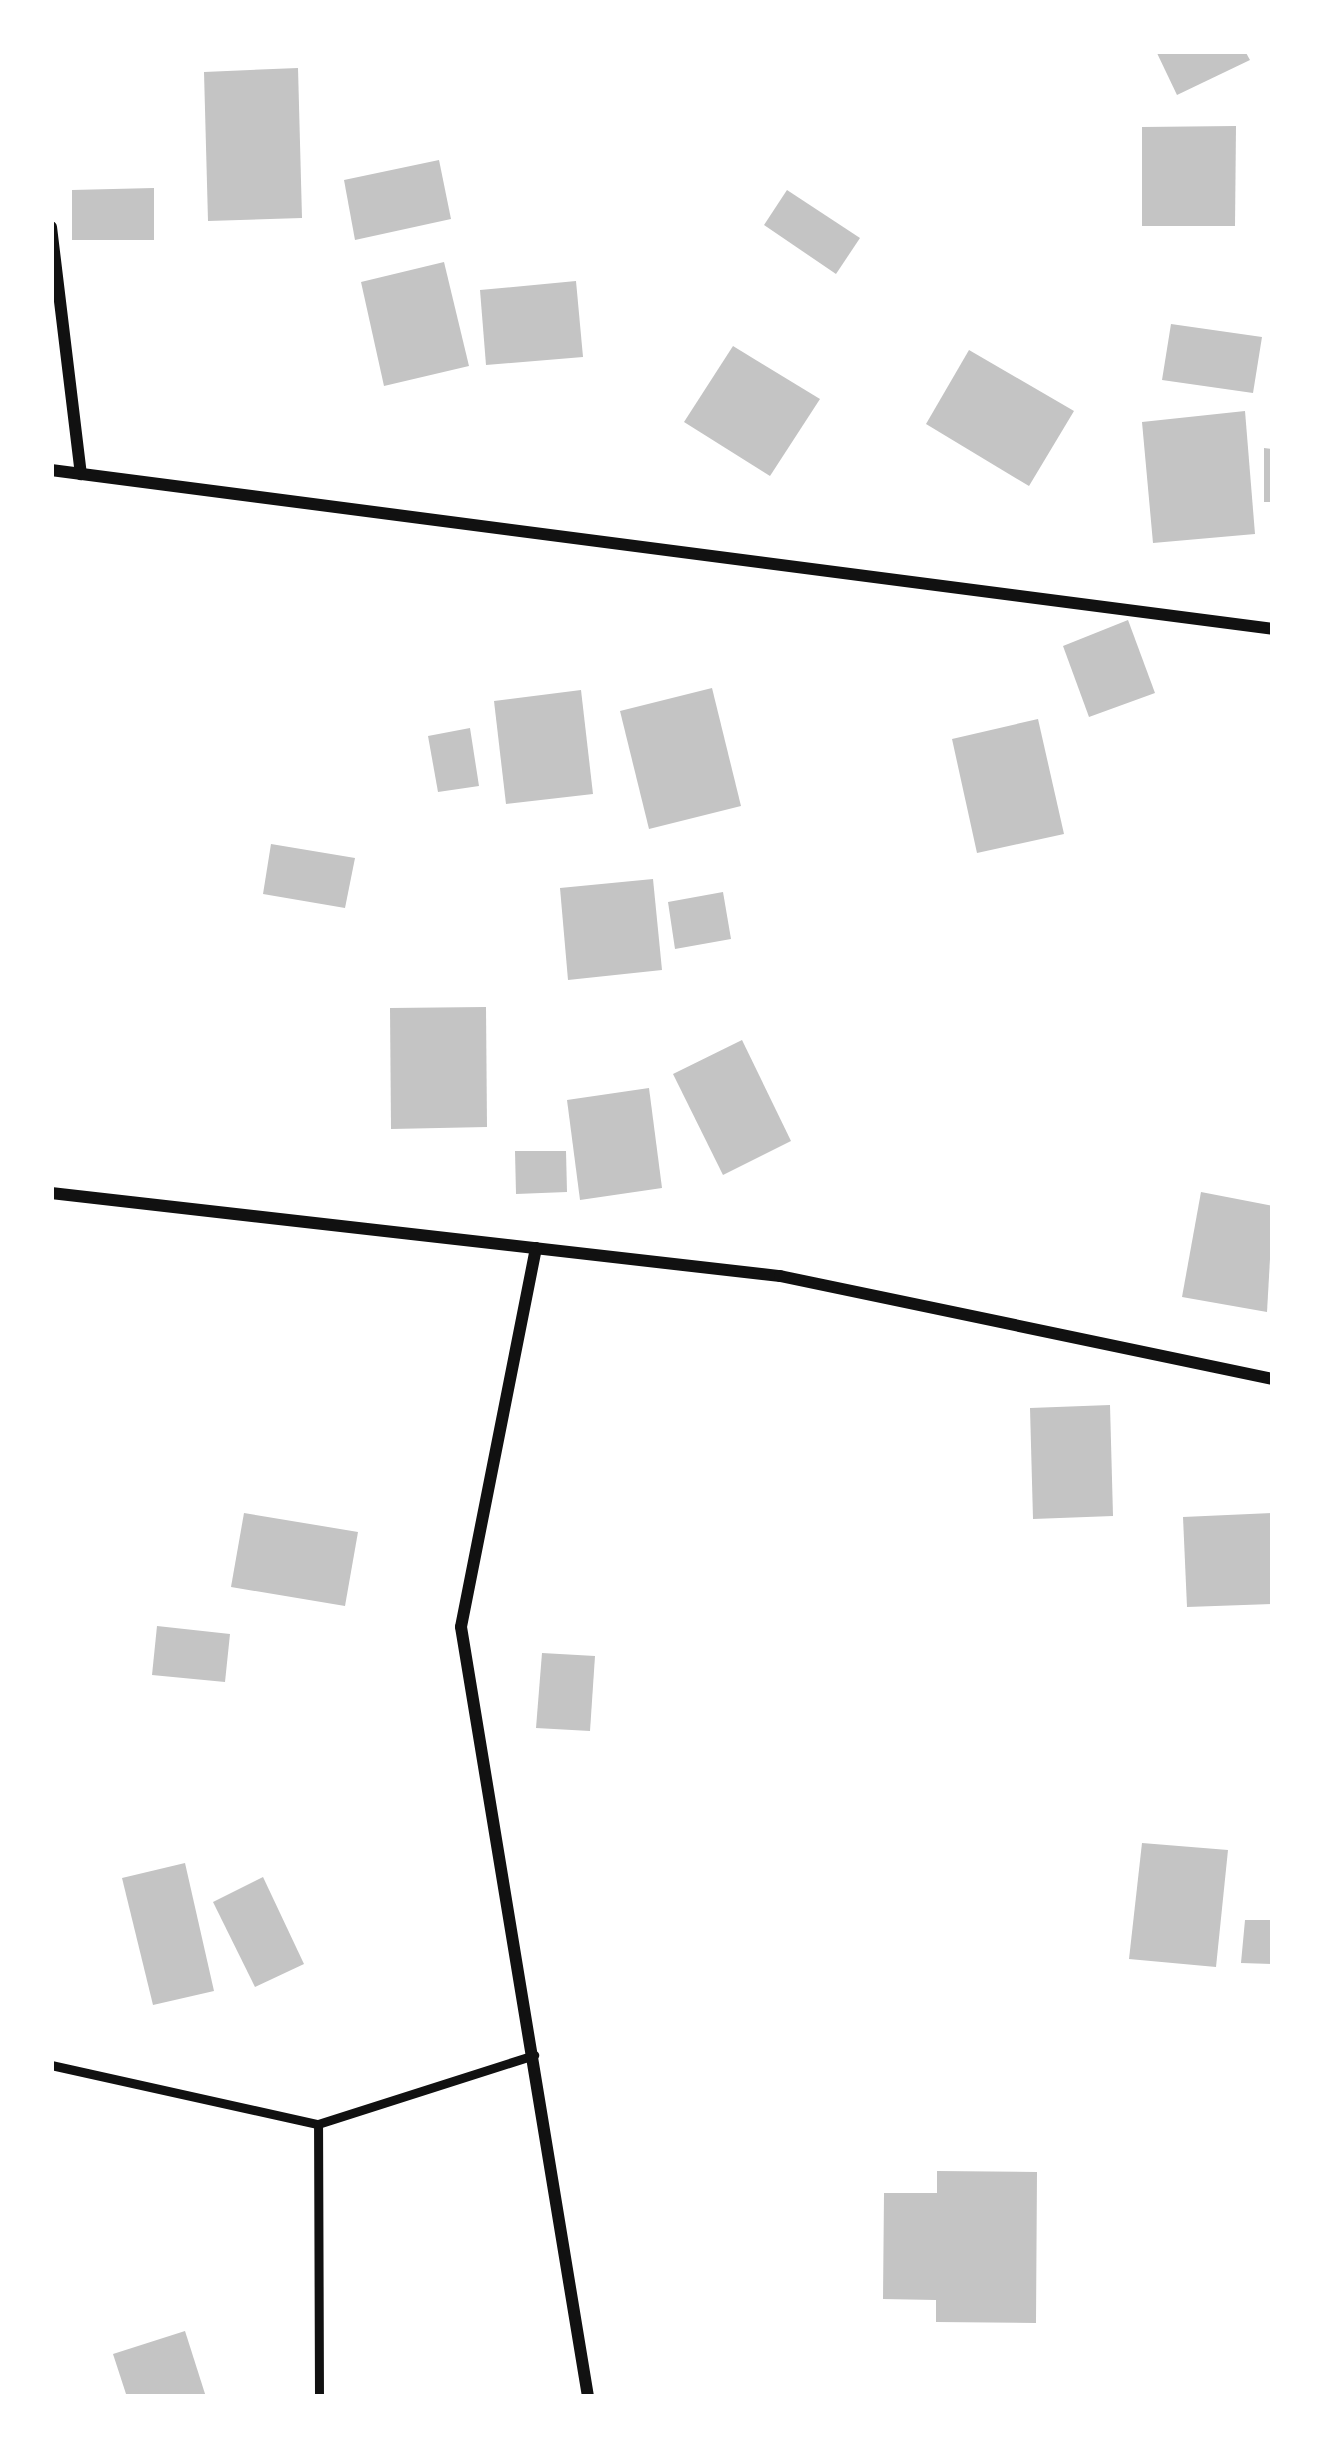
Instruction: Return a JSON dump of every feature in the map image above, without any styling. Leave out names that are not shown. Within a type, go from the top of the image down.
[{"type":"street","points":[[51,227],[81,474]]},
{"type":"street","points":[[51,470],[1273,629]]},
{"type":"street","points":[[51,1193],[780,1276],[1273,1379]]},
{"type":"street","points":[[536,1248],[461,1627],[588,2397]]},
{"type":"lane","points":[[51,2065],[318,2124],[534,2055]]},
{"type":"lane","points":[[318,2124],[319,2397]]},
{"type":"building","points":[[1156,51],[1245,51],[1250,60],[1177,95]]},
{"type":"building","points":[[298,68],[302,218],[208,221],[204,72]]},
{"type":"building","points":[[1236,126],[1235,226],[1142,226],[1142,127]]},
{"type":"building","points":[[439,160],[451,219],[355,240],[344,180]]},
{"type":"building","points":[[154,188],[154,240],[72,240],[72,190]]},
{"type":"building","points":[[787,190],[860,238],[836,274],[764,225]]},
{"type":"building","points":[[444,262],[469,366],[384,386],[361,282]]},
{"type":"building","points":[[576,281],[583,357],[486,365],[480,290]]},
{"type":"building","points":[[1171,324],[1262,337],[1253,393],[1162,380]]},
{"type":"building","points":[[733,346],[820,399],[770,476],[684,422]]},
{"type":"building","points":[[969,350],[1074,411],[1029,486],[926,424]]},
{"type":"building","points":[[1245,411],[1255,534],[1153,543],[1142,422]]},
{"type":"building","points":[[1264,448],[1273,449],[1273,502],[1264,502]]},
{"type":"building","points":[[1128,620],[1155,693],[1089,717],[1063,646]]},
{"type":"building","points":[[712,688],[741,806],[649,829],[620,711]]},
{"type":"building","points":[[581,690],[593,794],[506,804],[494,701]]},
{"type":"building","points":[[1038,719],[1064,834],[977,853],[952,739]]},
{"type":"building","points":[[470,728],[479,786],[438,792],[428,736]]},
{"type":"building","points":[[271,844],[355,858],[345,908],[263,894]]},
{"type":"building","points":[[653,879],[662,970],[568,980],[560,888]]},
{"type":"building","points":[[723,892],[731,939],[675,949],[668,902]]},
{"type":"building","points":[[486,1007],[487,1127],[391,1129],[390,1008]]},
{"type":"building","points":[[742,1040],[791,1141],[723,1175],[673,1074]]},
{"type":"building","points":[[649,1088],[662,1188],[580,1200],[567,1100]]},
{"type":"building","points":[[515,1151],[566,1151],[567,1192],[516,1194]]},
{"type":"building","points":[[1201,1192],[1273,1206],[1267,1312],[1182,1297]]},
{"type":"building","points":[[1110,1405],[1113,1516],[1033,1519],[1030,1408]]},
{"type":"building","points":[[244,1513],[358,1532],[345,1606],[231,1587]]},
{"type":"building","points":[[1273,1513],[1273,1604],[1187,1607],[1183,1517]]},
{"type":"building","points":[[157,1626],[230,1634],[225,1682],[152,1675]]},
{"type":"building","points":[[542,1653],[595,1656],[590,1731],[536,1728]]},
{"type":"building","points":[[1142,1843],[1228,1850],[1216,1967],[1129,1959]]},
{"type":"building","points":[[185,1863],[214,1991],[153,2005],[122,1878]]},
{"type":"building","points":[[263,1877],[304,1964],[255,1987],[213,1902]]},
{"type":"building","points":[[1245,1920],[1273,1920],[1273,1964],[1241,1963]]},
{"type":"building","points":[[937,2171],[1037,2172],[1036,2323],[936,2322],[936,2300],[883,2299],[884,2193],[937,2193]]},
{"type":"building","points":[[185,2331],[206,2397],[127,2397],[113,2354]]}]
